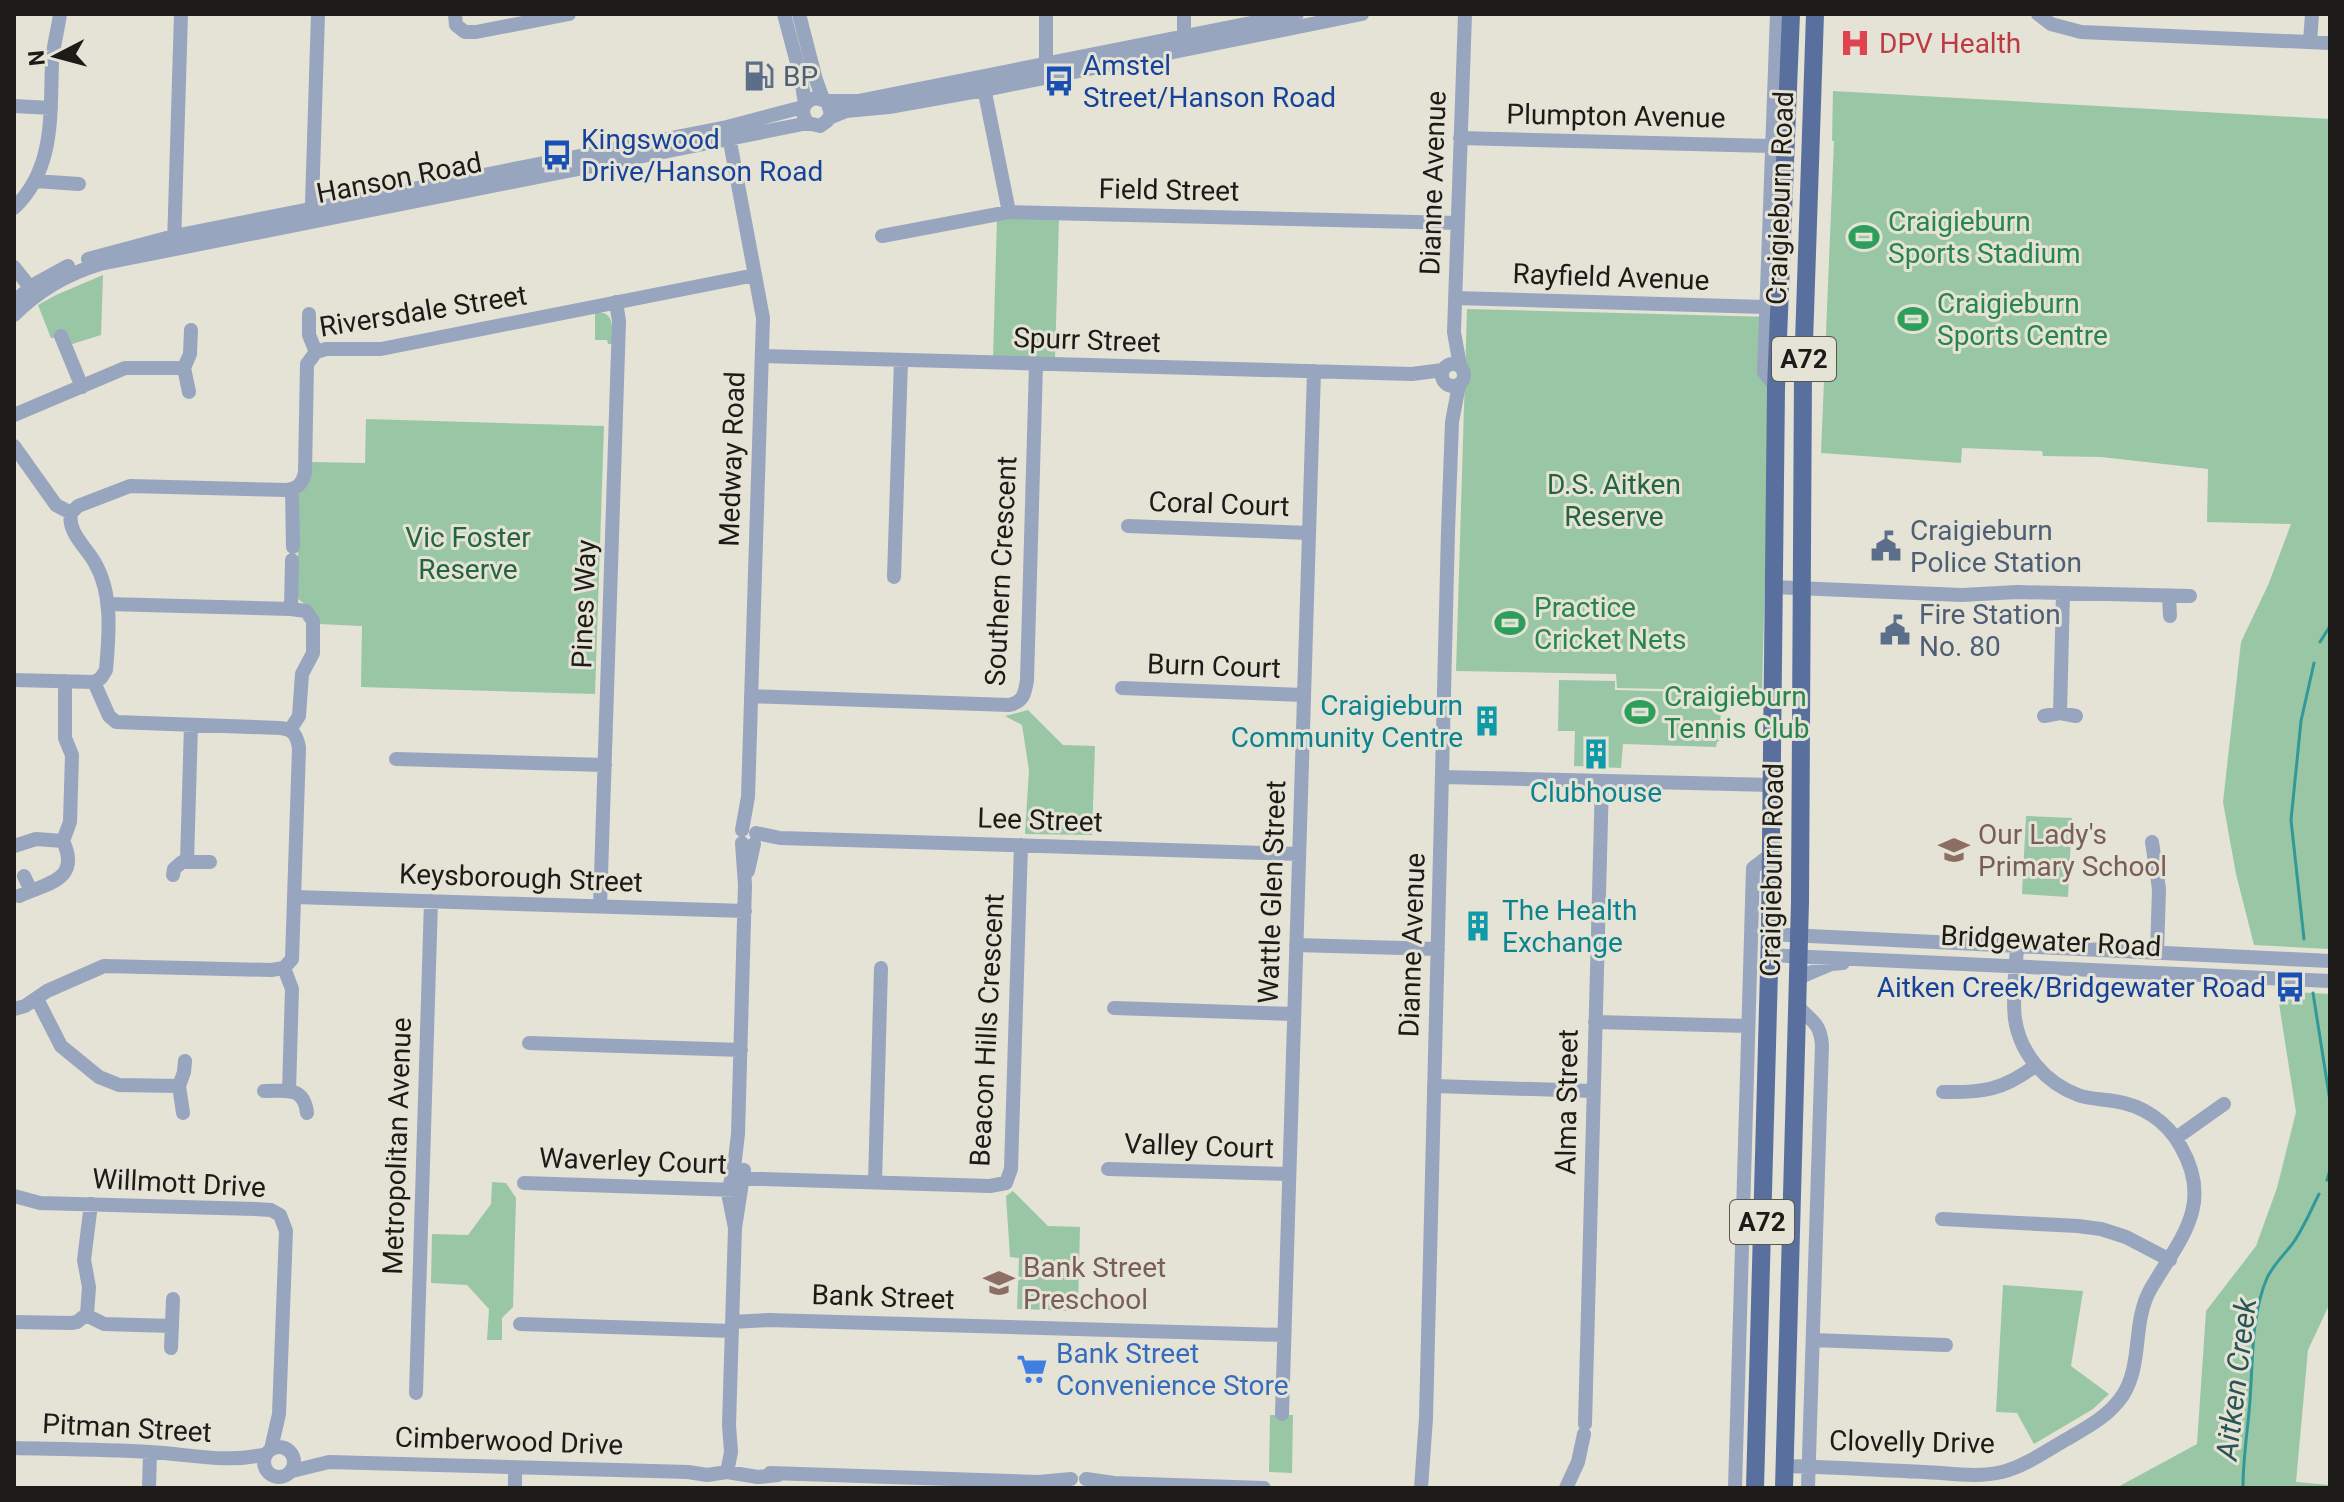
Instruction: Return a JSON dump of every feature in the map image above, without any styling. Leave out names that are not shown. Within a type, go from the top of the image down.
[{"type":"main road","name":"Craigieburn Road","points":[[1755,1488],[1770,934],[1776,388],[1791,14]]},
{"type":"main road","name":"Craigieburn Road","points":[[1784,1488],[1809,592],[1803,372],[1815,14]]},
{"type":"street","points":[[14,208],[35,181],[48,146],[52,60],[60,14]]},
{"type":"street","points":[[174,243],[181,14]]},
{"type":"street","points":[[313,216],[318,14]]},
{"type":"street","points":[[455,14],[456,25],[465,32],[476,32],[569,14]]},
{"type":"street","points":[[784,14],[831,109],[829,118]]},
{"type":"street","points":[[799,14],[803,116],[808,123],[820,126],[829,118],[846,111],[889,107],[982,83],[1184,43],[1362,14]]},
{"type":"street","points":[[1046,14],[1046,70]]},
{"type":"street","points":[[1184,14],[1184,43]]},
{"type":"street","points":[[1184,43],[1297,14]]},
{"type":"street","name":"Dianne Avenue","points":[[1451,14],[1462,35]]},
{"type":"street","name":"Dianne Avenue","points":[[1421,1488],[1425,1443],[1443,777],[1452,422],[1450,375],[1465,14]]},
{"type":"street","name":"Craigieburn Road","points":[[1776,388],[1764,372],[1777,14]]},
{"type":"street","points":[[2038,14],[2051,24],[2081,32],[2330,43]]},
{"type":"street","points":[[2310,42],[2312,14]]},
{"type":"street","points":[[804,106],[811,99],[858,101],[982,83]]},
{"type":"street","points":[[982,83],[1009,212]]},
{"type":"street","points":[[14,106],[51,108]]},
{"type":"street","name":"Hanson Road","points":[[728,133],[804,106]]},
{"type":"street","name":"Hanson Road","points":[[14,315],[25,293],[50,275],[83,260],[728,133],[808,123]]},
{"type":"street","name":"Medway Road","points":[[727,1466],[745,885],[751,837],[748,797],[763,318],[728,133]]},
{"type":"street","name":"Plumpton Avenue","points":[[1460,138],[1771,146]]},
{"type":"street","points":[[35,181],[79,184]]},
{"type":"street","name":"Field Street","points":[[882,236],[1009,212],[1457,223]]},
{"type":"street","points":[[14,267],[25,293]]},
{"type":"street","name":"Riversdale Street","points":[[292,489],[302,482],[305,472],[307,364],[316,352],[326,349],[381,349],[755,275]]},
{"type":"street","name":"Rayfield Avenue","points":[[1455,298],[1765,307]]},
{"type":"street","name":"Pines Way","points":[[600,906],[619,321],[616,302]]},
{"type":"street","points":[[309,314],[309,335],[316,352]]},
{"type":"street","points":[[189,392],[184,368],[190,354],[191,330]]},
{"type":"street","points":[[61,336],[82,387]]},
{"type":"street","name":"Spurr Street","points":[[762,356],[1450,375]]},
{"type":"street","points":[[894,577],[901,360]]},
{"type":"street","name":"Southern Crescent","points":[[751,696],[1018,703],[1025,693],[1027,680],[1036,365]]},
{"type":"street","points":[[14,415],[125,368],[184,368]]},
{"type":"street","name":"Wattle Glen Street","points":[[1282,1414],[1314,371]]},
{"type":"street","points":[[14,446],[56,505],[71,513]]},
{"type":"street","points":[[71,513],[85,502],[130,486],[292,489],[291,609]]},
{"type":"street","points":[[14,680],[94,682],[106,670],[108,604],[101,574],[71,527],[71,513]]},
{"type":"street","name":"Coral Court","points":[[1128,526],[1309,533]]},
{"type":"street","points":[[1773,587],[1809,592],[2190,596]]},
{"type":"street","points":[[2060,713],[2063,593]]},
{"type":"street","points":[[2169,596],[2170,616]]},
{"type":"street","points":[[108,604],[306,611],[312,617],[314,626],[313,658],[302,674],[299,716],[290,730]]},
{"type":"street","points":[[24,876],[25,893],[59,879],[66,871],[68,858],[63,841],[70,822],[72,755],[65,738],[65,681]]},
{"type":"street","points":[[14,1009],[91,970],[111,965],[271,970],[284,968],[294,954],[298,740],[290,730],[280,728],[116,722],[109,716],[94,682]]},
{"type":"street","name":"Burn Court","points":[[1122,688],[1304,695]]},
{"type":"street","points":[[2044,716],[2060,713],[2076,716]]},
{"type":"street","points":[[187,861],[191,725]]},
{"type":"street","points":[[396,759],[605,765]]},
{"type":"street","points":[[1443,777],[1772,785]]},
{"type":"street","name":"Alma Street","points":[[1566,1488],[1578,1462],[1584,1429],[1602,781]]},
{"type":"street","name":"Lee Street","points":[[751,837],[1299,854]]},
{"type":"street","points":[[14,846],[36,839],[63,841]]},
{"type":"street","points":[[2152,842],[2159,889],[2157,953]]},
{"type":"street","name":"Beacon Hills Crescent","points":[[736,1184],[875,1182],[990,1186],[1002,1185],[1008,1179],[1011,1169],[1021,845]]},
{"type":"street","name":"Craigieburn Road","points":[[1735,1488],[1753,868],[1770,855]]},
{"type":"street","points":[[173,875],[178,865],[187,861],[210,862]]},
{"type":"street","name":"Keysborough Street","points":[[295,897],[745,911]]},
{"type":"street","name":"Metropolitan Avenue","points":[[416,1393],[431,901]]},
{"type":"street","name":"Bridgewater Road","points":[[1770,934],[2330,961]]},
{"type":"street","points":[[1798,978],[1831,964],[1871,959],[1872,939]]},
{"type":"street","points":[[1296,945],[1438,949]]},
{"type":"street","name":"Clovelly Drive","points":[[1784,1466],[1991,1474],[2021,1465],[2095,1423],[2116,1404],[2127,1387],[2134,1368],[2141,1311],[2188,1228],[2194,1199],[2191,1169],[2176,1138],[2159,1119],[2124,1103],[2078,1095],[2058,1085],[2036,1065],[2024,1047],[2016,1021],[2017,946]]},
{"type":"street","name":"Bridgewater Road","points":[[1769,955],[2330,981]]},
{"type":"street","points":[[2303,960],[2327,971],[2325,977],[2314,981]]},
{"type":"street","points":[[284,968],[292,989],[289,1091]]},
{"type":"street","points":[[875,1182],[881,968]]},
{"type":"street","points":[[37,999],[61,1046],[99,1077],[119,1085],[179,1086]]},
{"type":"street","points":[[1797,1005],[1817,1023],[1822,1045],[1808,1488]]},
{"type":"street","points":[[1114,1008],[1294,1014]]},
{"type":"street","points":[[1595,1022],[1748,1026]]},
{"type":"street","points":[[529,1043],[741,1050]]},
{"type":"street","points":[[183,1113],[179,1086],[185,1061]]},
{"type":"street","points":[[1943,1092],[1975,1093],[1998,1088],[2016,1080],[2036,1065]]},
{"type":"street","points":[[1434,1086],[1593,1091]]},
{"type":"street","points":[[264,1091],[289,1091],[303,1097],[307,1113]]},
{"type":"street","points":[[2176,1138],[2224,1104]]},
{"type":"street","name":"Valley Court","points":[[1108,1169],[1289,1174]]},
{"type":"street","name":"Waverley Court","points":[[524,1183],[736,1184]]},
{"type":"street","name":"Willmott Drive","points":[[16,1196],[40,1203],[255,1209],[271,1210],[280,1215],[286,1231],[278,1467]]},
{"type":"street","points":[[14,1322],[71,1323],[86,1315],[89,1287],[84,1260],[91,1204]]},
{"type":"street","points":[[1942,1219],[2101,1229],[2126,1237],[2170,1260]]},
{"type":"street","points":[[1741,1308],[1760,1286]]},
{"type":"street","points":[[171,1348],[173,1299]]},
{"type":"street","points":[[86,1315],[104,1324],[172,1326]]},
{"type":"street","name":"Bank Street","points":[[520,1324],[732,1323],[769,1320],[1284,1335]]},
{"type":"street","points":[[1813,1340],[1946,1345]]},
{"type":"street","name":"Pitman Street","points":[[14,1448],[150,1452],[278,1467]]},
{"type":"street","points":[[149,1488],[150,1452]]},
{"type":"street","name":"Cimberwood Drive","points":[[278,1467],[329,1462],[707,1475],[727,1466],[749,1477],[778,1475],[946,1484],[1039,1482],[1264,1488]]},
{"type":"street","points":[[515,1468],[515,1488]]},
{"type":"street","name":"Dianne Avenue","points":[[1414,1488],[1422,1469]]},
{"type":"green space","points":[[1833,91],[2330,119],[2330,949],[2254,945],[2236,874],[2223,802],[2241,642],[2269,583],[2291,524],[2207,522],[2208,469],[2101,457],[2043,456],[2042,451],[1962,448],[1961,463],[1821,453],[1834,141]]},
{"type":"green space","points":[[1059,218],[1055,360],[993,358],[997,219]]},
{"type":"green space","points":[[103,275],[101,335],[69,345],[51,338],[38,305]]},
{"type":"green space","name":"D.S. Aitken Reserve","points":[[1467,309],[1772,317],[1762,691],[1617,688],[1616,674],[1456,671]]},
{"type":"green space","points":[[595,312],[607,314],[610,318],[612,344],[608,344],[607,340],[595,340]]},
{"type":"green space","name":"Vic Foster Reserve","points":[[366,419],[604,426],[595,694],[361,687],[362,626],[319,624],[312,610],[297,598],[299,493],[310,462],[365,463]]},
{"type":"green space","name":"Craigieburn Tennis Club","points":[[1559,680],[1615,681],[1615,690],[1721,693],[1720,741],[1716,747],[1623,744],[1621,768],[1574,766],[1575,731],[1558,731]]},
{"type":"green space","points":[[1028,710],[1063,745],[1095,746],[1092,835],[1025,834],[1029,770],[1022,725],[1005,716]]},
{"type":"green space","points":[[2026,816],[2072,818],[2068,897],[2022,894]]},
{"type":"green space","points":[[2277,991],[2330,994],[2330,1303],[2308,1350],[2296,1482],[2330,1485],[2330,1488],[2116,1488],[2197,1444],[2206,1311],[2256,1246],[2277,1188],[2296,1112]]},
{"type":"green space","points":[[492,1182],[506,1183],[516,1198],[513,1307],[502,1318],[502,1340],[487,1340],[489,1309],[467,1285],[431,1283],[432,1234],[468,1235],[491,1204]]},
{"type":"green space","points":[[1013,1191],[1048,1226],[1080,1227],[1078,1311],[1017,1309],[1019,1258],[1010,1257],[1006,1196]]},
{"type":"green space","points":[[2003,1285],[2083,1291],[2071,1366],[2109,1394],[2093,1409],[2034,1444],[2017,1413],[1996,1412]]},
{"type":"green space","points":[[1270,1415],[1293,1415],[1292,1473],[1269,1472]]},
{"type":"waterway","name":"Aitken Creek","points":[[2320,642],[2330,626]]},
{"type":"waterway","name":"Aitken Creek","points":[[2304,939],[2291,820],[2301,721],[2314,663]]},
{"type":"waterway","name":"Aitken Creek","points":[[2313,993],[2330,1101]]},
{"type":"waterway","name":"Aitken Creek","points":[[2327,1180],[2330,1170]]},
{"type":"waterway","name":"Aitken Creek","points":[[2243,1486],[2258,1307],[2269,1273],[2297,1238],[2319,1194]]},
{"type":"place","name":"DPV Health","points":[[1855,43]]},
{"type":"place","name":"BP","points":[[759,76]]},
{"type":"place","name":"Amstel Street/Hanson Road","points":[[1059,81]]},
{"type":"place","name":"Kingswood Drive/Hanson Road","points":[[557,155]]},
{"type":"place","name":"Craigieburn Sports Stadium","points":[[1864,237]]},
{"type":"place","name":"Craigieburn Sports Centre","points":[[1913,319]]},
{"type":"place","name":"Craigieburn Police Station","points":[[1886,546]]},
{"type":"place","name":"Practice Cricket Nets","points":[[1510,623]]},
{"type":"place","name":"Fire Station No. 80","points":[[1895,630]]},
{"type":"place","name":"Craigieburn Tennis Club","points":[[1640,712]]},
{"type":"place","name":"Craigieburn Community Centre","points":[[1487,721]]},
{"type":"place","name":"Clubhouse","points":[[1596,754]]},
{"type":"place","name":"Our Lady's Primary School","points":[[1954,850]]},
{"type":"place","name":"The Health Exchange","points":[[1478,926]]},
{"type":"place","name":"Aitken Creek/Bridgewater Road","points":[[2290,987]]},
{"type":"place","name":"Bank Street Preschool","points":[[999,1283]]},
{"type":"place","name":"Bank Street Convenience Store","points":[[1032,1369]]}]
